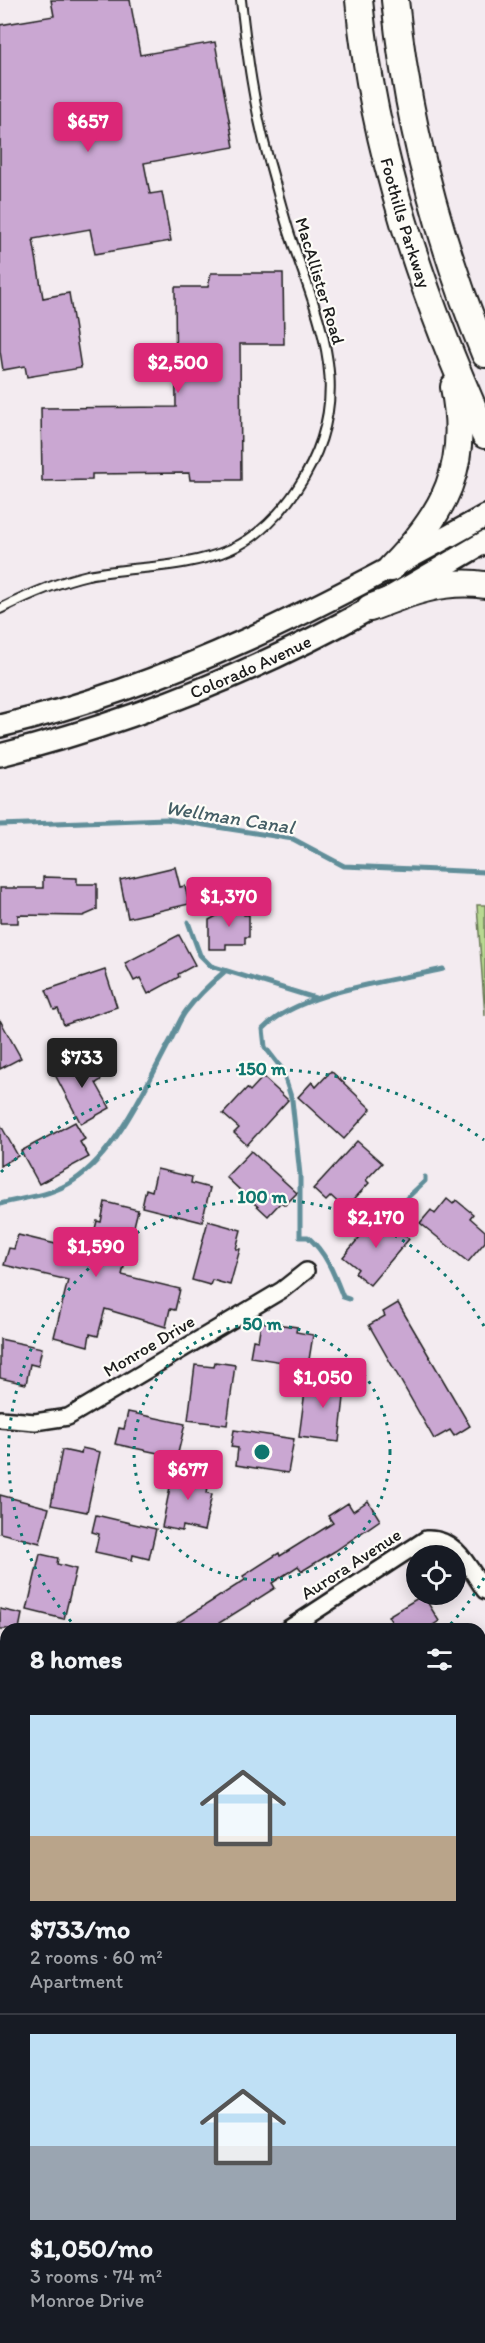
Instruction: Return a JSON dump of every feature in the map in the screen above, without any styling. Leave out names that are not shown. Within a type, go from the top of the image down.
[{"type":"highway","name":"Foothills Parkway","points":[[359,0],[376,107],[416,265],[444,343],[485,435]]},
{"type":"highway","name":"Foothills Parkway","points":[[395,0],[410,99],[427,175],[459,286],[485,354]]},
{"type":"highway","points":[[391,568],[437,514],[445,499],[457,462],[459,421],[444,343]]},
{"type":"highway","points":[[370,608],[429,587],[462,583],[485,585]]},
{"type":"main road","name":"Colorado Avenue","points":[[0,726],[63,710],[176,671],[293,620],[485,516]]},
{"type":"main road","name":"Colorado Avenue","points":[[0,755],[187,695],[273,657],[370,608],[485,542]]},
{"type":"street","name":"Monroe Drive","points":[[0,1419],[35,1422],[68,1417],[282,1290],[306,1271]]},
{"type":"street","name":"Aurora Avenue","points":[[297,1623],[426,1539],[447,1541],[458,1551],[485,1591]]},
{"type":"lane","name":"MacAllister Road","points":[[0,609],[57,583],[90,575],[184,563],[232,549],[267,524],[290,500],[308,473],[321,443],[329,411],[330,391],[330,368],[325,336],[289,233],[262,136],[248,62],[241,0]]},
{"type":"green space","points":[[477,905],[485,905],[485,1016]]},
{"type":"building","points":[[51,0],[130,0],[140,55],[215,42],[234,147],[144,163],[150,194],[162,192],[171,241],[95,254],[90,229],[33,239],[43,298],[69,293],[81,368],[27,377],[25,366],[3,370],[0,351],[0,25],[54,16]]},
{"type":"building","points":[[211,273],[283,273],[284,344],[240,344],[241,480],[190,480],[189,473],[92,474],[92,480],[42,481],[41,408],[176,407],[175,287],[208,287]]},
{"type":"building","points":[[175,867],[180,887],[185,886],[189,904],[128,918],[120,880]]},
{"type":"building","points":[[43,877],[77,878],[77,884],[97,884],[97,910],[83,916],[18,915],[18,923],[0,923],[0,888],[43,888]]},
{"type":"building","points":[[244,901],[244,915],[249,915],[249,937],[245,937],[245,944],[226,944],[226,949],[209,949],[209,920]]},
{"type":"building","points":[[179,935],[195,965],[178,974],[179,977],[148,994],[140,978],[134,981],[125,963]]},
{"type":"building","points":[[105,970],[117,1007],[64,1025],[58,1009],[54,1010],[46,990]]},
{"type":"building","points":[[0,1020],[21,1058],[0,1069]]},
{"type":"building","points":[[89,1057],[101,1080],[96,1083],[110,1108],[81,1124],[52,1069],[69,1060],[72,1066]]},
{"type":"building","points":[[331,1071],[371,1109],[344,1139],[298,1097],[312,1082],[316,1087]]},
{"type":"building","points":[[263,1077],[288,1100],[247,1145],[234,1133],[239,1128],[223,1114],[247,1088],[250,1091]]},
{"type":"building","points":[[75,1122],[85,1139],[80,1142],[89,1157],[39,1184],[21,1151]]},
{"type":"building","points":[[0,1124],[18,1156],[0,1166]]},
{"type":"building","points":[[357,1141],[382,1163],[366,1180],[369,1183],[345,1209],[331,1196],[326,1201],[313,1189]]},
{"type":"building","points":[[251,1151],[297,1193],[285,1205],[281,1202],[268,1216],[226,1177]]},
{"type":"building","points":[[157,1169],[192,1177],[191,1183],[210,1188],[202,1222],[142,1207],[146,1189],[152,1191]]},
{"type":"building","points":[[447,1199],[453,1204],[456,1200],[473,1214],[470,1218],[485,1231],[485,1242],[468,1262],[420,1223],[431,1210],[435,1214]]},
{"type":"building","points":[[105,1202],[138,1210],[122,1275],[180,1289],[175,1310],[170,1309],[166,1327],[105,1309],[98,1336],[90,1334],[88,1346],[54,1337],[68,1280],[4,1265],[9,1248],[14,1249],[18,1235],[89,1252],[97,1221],[101,1222]]},
{"type":"building","points":[[379,1214],[409,1239],[370,1285],[355,1273],[358,1269],[343,1257]]},
{"type":"building","points":[[208,1221],[241,1230],[236,1249],[240,1249],[230,1285],[212,1280],[210,1285],[192,1280]]},
{"type":"building","points":[[398,1303],[470,1426],[454,1436],[450,1430],[434,1439],[369,1325],[385,1316],[383,1312]]},
{"type":"building","points":[[261,1322],[297,1327],[296,1332],[313,1335],[308,1366],[250,1357],[253,1340],[258,1341]]},
{"type":"building","points":[[0,1339],[42,1348],[38,1366],[30,1364],[26,1384],[0,1378]]},
{"type":"building","points":[[215,1362],[235,1365],[227,1425],[188,1420],[195,1365],[214,1367]]},
{"type":"building","points":[[307,1376],[346,1380],[339,1442],[299,1437]]},
{"type":"building","points":[[128,1412],[185,1424],[177,1457],[115,1444],[119,1428],[124,1429]]},
{"type":"building","points":[[234,1430],[294,1439],[288,1473],[236,1465],[238,1448],[231,1447]]},
{"type":"building","points":[[82,1448],[100,1452],[87,1512],[51,1505],[62,1450],[81,1454]]},
{"type":"building","points":[[174,1467],[210,1474],[207,1493],[212,1494],[204,1531],[183,1526],[182,1531],[162,1527]]},
{"type":"building","points":[[0,1495],[49,1508],[40,1543],[0,1533]]},
{"type":"building","points":[[368,1501],[380,1520],[302,1571],[298,1566],[272,1583],[275,1588],[219,1623],[177,1623],[245,1580],[243,1576],[333,1523],[328,1516],[348,1503],[353,1511]]},
{"type":"building","points":[[96,1515],[156,1529],[149,1559],[133,1555],[132,1560],[95,1552],[99,1534],[92,1532]]},
{"type":"building","points":[[40,1554],[58,1558],[57,1564],[76,1569],[64,1619],[27,1610]]},
{"type":"building","points":[[406,1605],[429,1605],[439,1621],[436,1623],[392,1623],[388,1616]]},
{"type":"building","points":[[0,1609],[22,1614],[20,1623],[0,1623]]},
{"type":"waterway","name":"Wellman Canal","points":[[0,825],[166,819],[293,839],[344,866],[485,872]]},
{"type":"waterway","points":[[188,922],[200,955],[211,966],[315,998]]},
{"type":"waterway","points":[[349,1299],[343,1297],[333,1272],[320,1250],[308,1237],[300,1237],[300,1175],[292,1100],[282,1069],[265,1047],[263,1029],[279,1016],[323,996],[443,969]]},
{"type":"waterway","points":[[0,1204],[65,1186],[88,1169],[103,1154],[128,1118],[184,1015],[199,995],[224,972]]},
{"type":"waterway","points":[[411,1233],[405,1221],[406,1199],[425,1181],[425,1177]]}]
